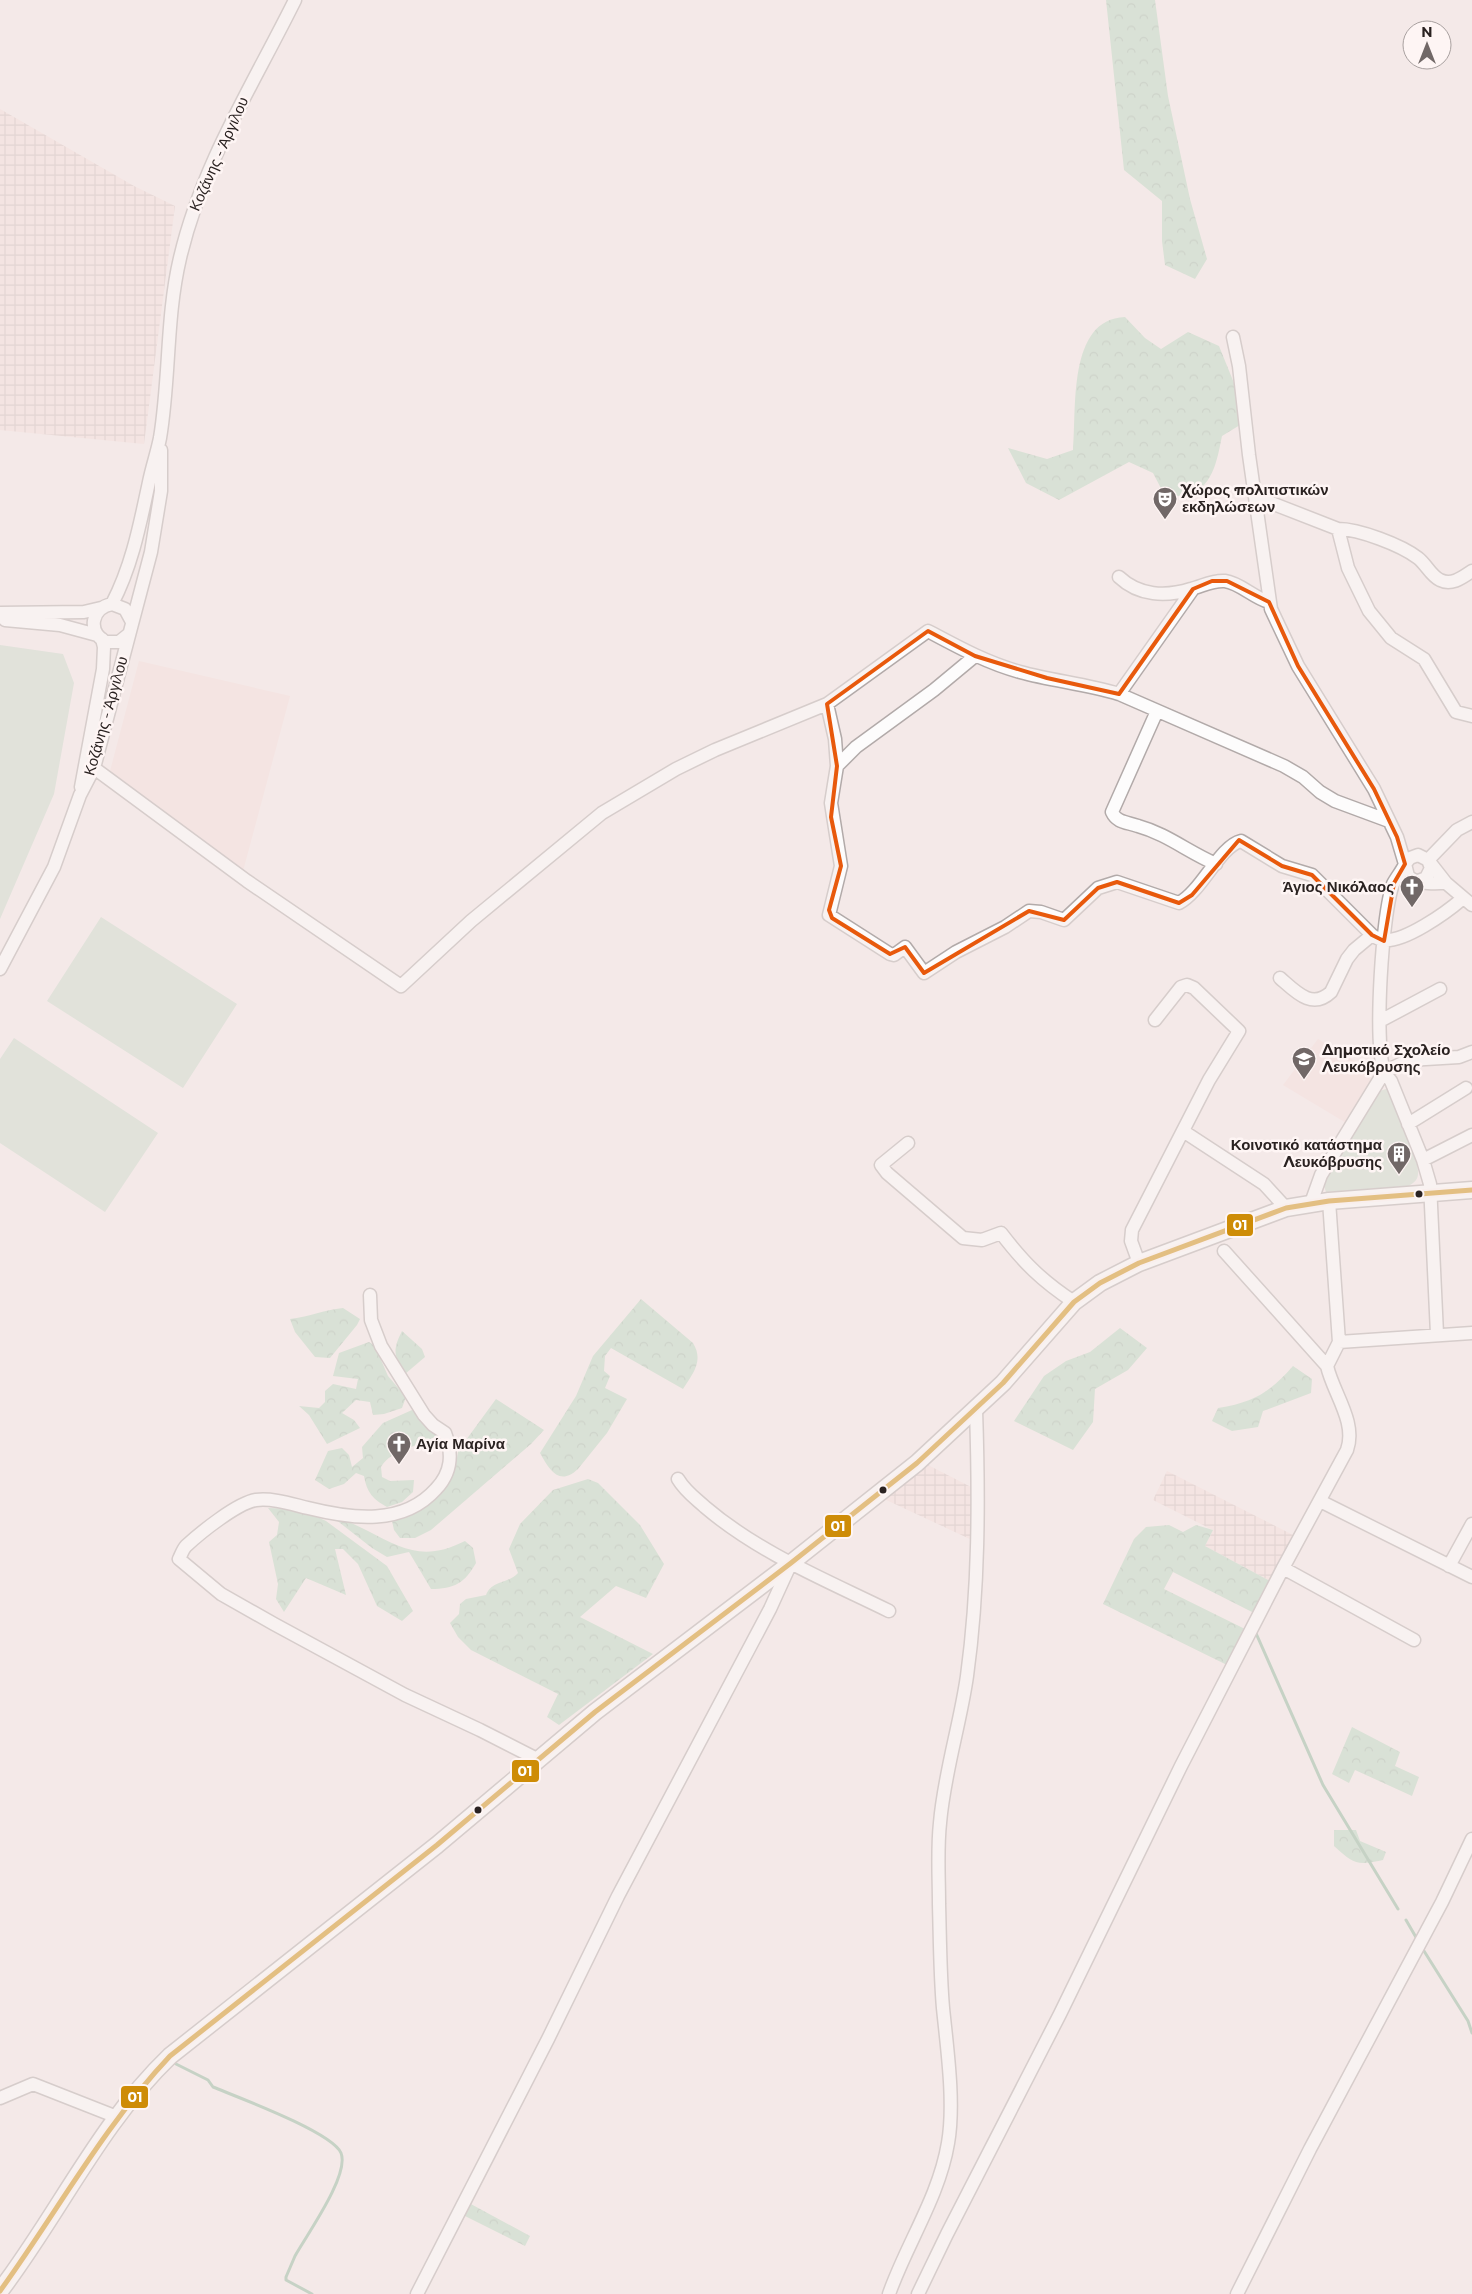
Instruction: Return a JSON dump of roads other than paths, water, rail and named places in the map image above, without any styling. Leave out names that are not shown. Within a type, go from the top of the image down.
[{"type":"main road","points":[[0,2291],[31,2249],[137,2089],[170,2056],[436,1846],[614,1696],[792,1563],[917,1462],[976,1410],[1003,1383],[1074,1302],[1100,1283],[1139,1263],[1286,1208],[1329,1201],[1472,1190]]},
{"type":"street","name":"Κοζάνης - Άργιλου","points":[[80,795],[103,668],[104,647],[94,621],[106,606],[130,561],[160,438],[173,294],[189,221],[223,137],[295,0]]},
{"type":"street","points":[[1233,337],[1269,602],[1298,666],[1355,757],[1390,822],[1397,837],[1406,873],[1416,881]]},
{"type":"street","name":"Κοζάνης - Άργιλου","points":[[0,969],[54,867],[80,795],[94,768],[132,622],[141,596],[158,511],[162,460],[160,438]]},
{"type":"street","points":[[1256,496],[1338,529],[1351,529],[1407,552],[1418,558],[1439,580],[1446,582],[1459,580],[1472,571]]},
{"type":"street","points":[[1338,529],[1348,568],[1369,611],[1378,624],[1391,638],[1424,659],[1456,712],[1472,716]]},
{"type":"street","points":[[1119,577],[1126,584],[1148,592],[1174,594],[1212,581],[1227,581],[1258,599],[1269,602]]},
{"type":"street","points":[[1119,694],[1192,589]]},
{"type":"street","points":[[0,613],[84,612],[106,606],[125,609],[132,622]]},
{"type":"street","points":[[0,619],[60,625],[100,637]]},
{"type":"street","points":[[94,768],[247,881],[401,986],[471,921],[602,813],[676,769],[715,750],[827,704],[928,631],[975,656],[1018,671],[1092,686],[1119,694],[1284,766],[1303,777],[1320,792],[1335,801],[1390,822]]},
{"type":"street","name":"Κοζάνης - Άργιλου","points":[[100,637],[110,643],[119,642],[129,634]]},
{"type":"street","points":[[837,766],[856,747],[934,690],[975,656]]},
{"type":"street","points":[[827,704],[835,739],[837,766],[831,803],[841,866],[829,915],[890,954],[894,955],[905,947],[924,972],[956,952],[1005,927],[1029,911],[1041,912],[1064,920],[1098,888],[1118,882],[1179,904],[1192,895],[1216,864],[1232,847],[1241,841],[1282,866],[1312,875],[1378,938]]},
{"type":"street","points":[[1157,711],[1112,812],[1120,821],[1162,833],[1193,854],[1216,864]]},
{"type":"street","points":[[1425,858],[1457,830],[1472,822]]},
{"type":"street","points":[[1280,978],[1304,998],[1311,1000],[1326,997],[1331,992],[1354,950],[1378,938],[1405,935],[1467,902],[1446,883],[1425,858],[1397,837]]},
{"type":"street","points":[[1425,858],[1414,856],[1405,864],[1394,884],[1378,938],[1380,1021],[1384,1072],[1391,1080],[1423,1160],[1431,1194],[1437,1334]]},
{"type":"street","points":[[1416,881],[1426,878],[1430,872],[1425,858]]},
{"type":"street","points":[[1398,877],[1416,881],[1446,883]]},
{"type":"street","points":[[1139,1263],[1131,1241],[1132,1230],[1220,1060],[1239,1032],[1194,988],[1187,985],[1181,987],[1155,1020]]},
{"type":"street","points":[[1380,1021],[1440,990]]},
{"type":"street","points":[[1310,1203],[1321,1174],[1384,1072],[1409,1060],[1459,1057],[1472,1052]]},
{"type":"street","points":[[1408,1124],[1466,1088]]},
{"type":"street","points":[[1183,1131],[1264,1184],[1286,1208]]},
{"type":"street","points":[[1423,1160],[1472,1135]]},
{"type":"street","points":[[908,1143],[881,1165],[887,1173],[963,1238],[982,1240],[1000,1233],[1032,1271],[1046,1284],[1074,1302]]},
{"type":"street","points":[[1327,1366],[1339,1342],[1329,1201]]},
{"type":"street","points":[[918,2294],[1056,2022],[1181,1766],[1351,1439],[1349,1425],[1327,1366],[1224,1251]]},
{"type":"street","points":[[370,1295],[371,1320],[381,1346],[424,1415],[433,1425],[445,1433],[450,1456],[449,1470],[444,1480],[420,1503],[404,1512],[385,1516],[352,1517],[282,1502],[253,1500],[241,1505],[185,1547],[179,1559],[221,1594],[274,1624],[405,1695],[539,1760]]},
{"type":"street","points":[[1339,1342],[1472,1333]]},
{"type":"street","points":[[889,2294],[898,2269],[931,2200],[944,2162],[949,2135],[947,2048],[940,1956],[939,1842],[942,1807],[958,1728],[970,1650],[976,1565],[976,1410]]},
{"type":"street","points":[[678,1480],[683,1488],[724,1523],[749,1541],[889,1611]]},
{"type":"street","points":[[1320,1501],[1472,1578]]},
{"type":"street","points":[[1450,1566],[1472,1524]]},
{"type":"street","points":[[417,2294],[548,2040],[618,1896],[766,1618],[792,1563]]},
{"type":"street","points":[[1283,1568],[1414,1640]]},
{"type":"street","points":[[1237,2294],[1310,2149],[1442,1902],[1472,1839]]},
{"type":"street","points":[[0,2098],[33,2084],[117,2118]]},
{"type":"waterway","points":[[1255,1631],[1323,1785],[1398,1909]]},
{"type":"waterway","points":[[1406,1920],[1417,1939]]},
{"type":"waterway","points":[[1424,1951],[1468,2021],[1472,2033]]},
{"type":"waterway","points":[[176,2064],[208,2080],[213,2087],[283,2116],[321,2135],[341,2153],[342,2163],[333,2190],[295,2256],[286,2277],[286,2280],[312,2294]]},
{"type":"place","name":"Χώρος πολιτιστικών εκδηλώσεων","points":[[1165,520]]},
{"type":"place","name":"Άγιος Νικόλαος","points":[[1412,908]]},
{"type":"place","name":"Δημοτικό Σχολείο Λευκόβρυσης","points":[[1304,1080]]},
{"type":"place","name":"Κοινοτικό κατάστημα Λευκόβρυσης","points":[[1399,1175]]},
{"type":"place","name":"Αγία Μαρίνα","points":[[399,1465]]}]
